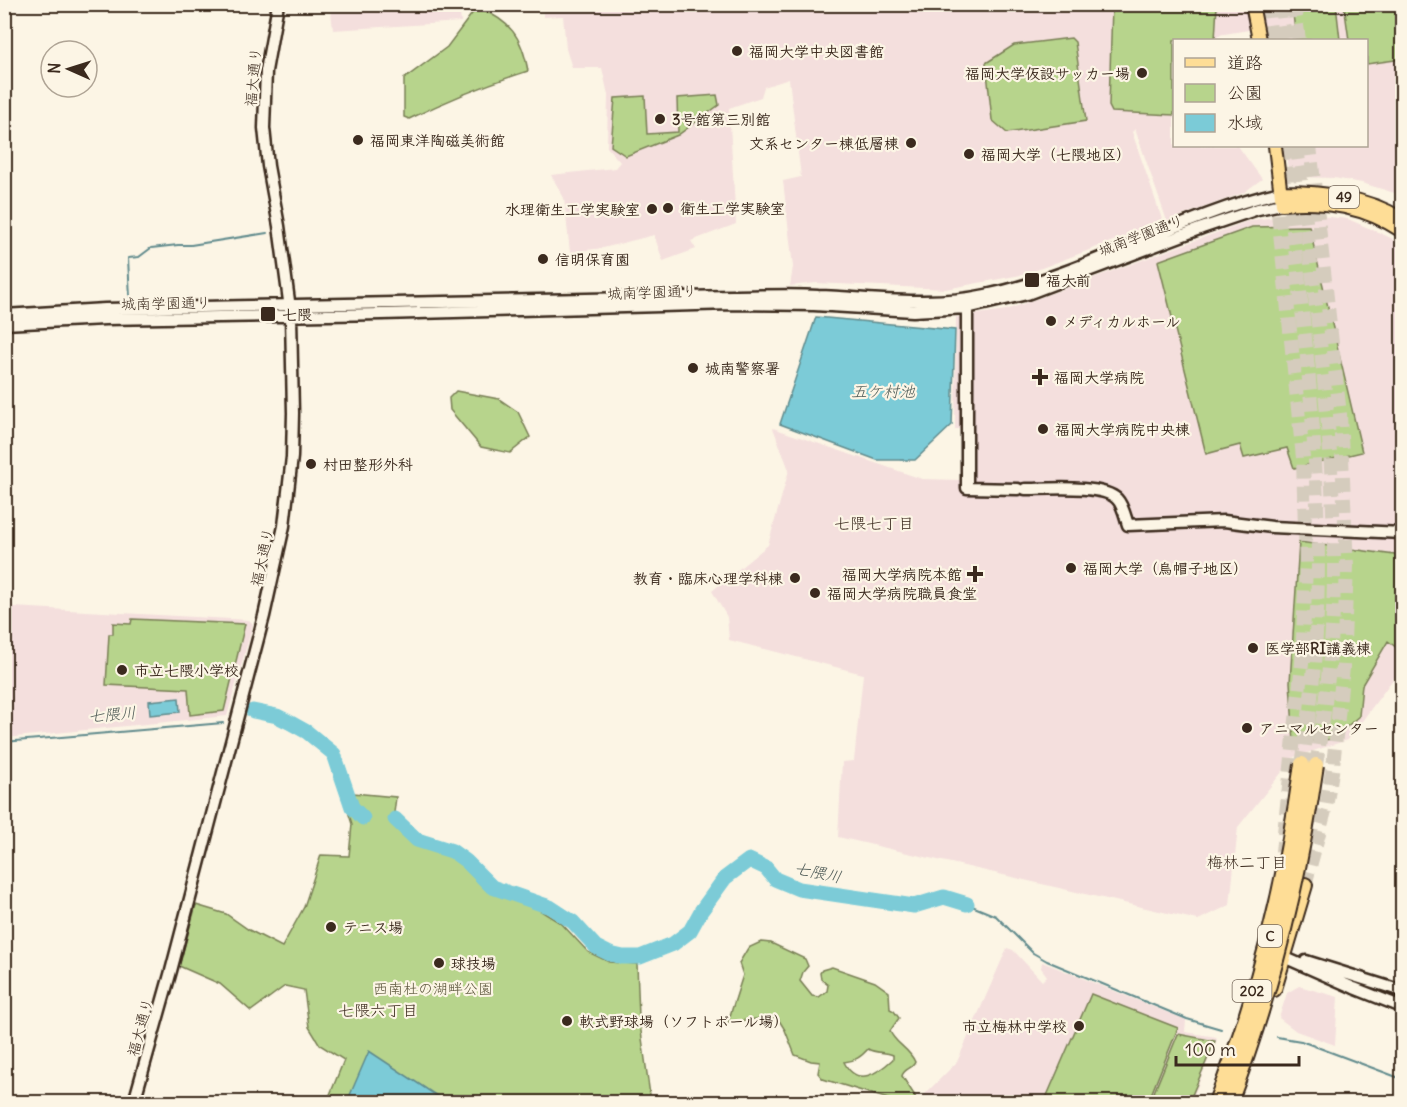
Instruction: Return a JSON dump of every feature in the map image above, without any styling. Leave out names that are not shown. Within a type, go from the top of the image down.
[{"type":"highway","name":"C","points":[[1216,1102],[1230,1068],[1262,969],[1309,764],[1302,856],[1283,938],[1232,1102]]},
{"type":"highway","name":"202","points":[[1209,1102],[1252,994],[1279,875]]},
{"type":"highway","name":"202","points":[[1232,1102],[1285,957],[1305,885]]},
{"type":"highway","points":[[1209,1102],[1262,969]]},
{"type":"main road","points":[[1252,4],[1259,39]]},
{"type":"main road","points":[[1275,147],[1282,198]]},
{"type":"main road","name":"49","points":[[1282,198],[1318,193],[1348,198],[1384,209],[1402,219]]},
{"type":"main road","name":"49","points":[[1282,198],[1347,206],[1384,220],[1402,231]]},
{"type":"street","name":"福大通り","points":[[134,1102],[171,971],[266,607],[284,526],[292,447],[291,311],[264,128],[266,70],[278,4]]},
{"type":"street","name":"城南学園通り","points":[[4,315],[105,309],[291,311],[732,304],[814,305],[913,311],[967,304],[990,305],[1027,294],[1258,209],[1282,198]]},
{"type":"street","points":[[967,304],[967,488],[1102,491],[1117,498],[1128,525],[1224,521],[1272,527],[1402,533]]},
{"type":"street","name":"城南学園通り","points":[[4,324],[291,311]]},
{"type":"street","points":[[1262,948],[1402,1007]]},
{"type":"street","points":[[1285,957],[1311,962],[1402,991]]},
{"type":"shaded area","points":[[361,5],[459,5],[461,22],[333,30],[331,11]]},
{"type":"shaded area","name":"福岡大学（七隈地区）","points":[[543,5],[1402,5],[1402,197],[1362,183],[1334,178],[1296,177],[1288,169],[1285,147],[1368,147],[1368,39],[1269,39],[1267,27],[1218,35],[1217,39],[1173,39],[1173,147],[1239,147],[1262,179],[1243,193],[1167,221],[1135,129],[1132,132],[1163,222],[1026,274],[946,289],[816,283],[790,286],[793,267],[783,181],[801,177],[789,79],[764,87],[761,97],[729,108],[736,224],[691,241],[696,249],[663,261],[654,235],[603,248],[570,252],[564,198],[551,175],[615,168],[620,162],[607,147],[608,95],[602,68],[572,68],[566,49],[563,16],[543,17]]},
{"type":"shaded area","name":"福岡大学（烏帽子地区）","points":[[1301,214],[1348,219],[1391,238],[1402,248],[1402,667],[1348,740],[1294,757],[1238,827],[1230,905],[1198,920],[838,837],[842,762],[854,761],[863,674],[729,640],[727,617],[712,591],[768,545],[789,470],[773,428],[922,479],[962,480],[962,429],[955,429],[956,317],[1006,310],[1251,220]]},
{"type":"shaded area","name":"市立七隈小学校","points":[[13,607],[249,620],[253,624],[227,716],[5,738],[5,613]]},
{"type":"shaded area","name":"市立梅林中学校","points":[[1007,948],[1013,950],[1042,981],[1047,976],[1041,968],[1042,962],[1186,1020],[1185,1032],[1216,1037],[1191,1102],[921,1102],[924,1095],[957,1062]]},
{"type":"shaded area","points":[[1299,986],[1338,997],[1335,1045],[1296,1031],[1279,1018],[1287,993]]},
{"type":"green space","name":"福岡大学仮設サッカー場","points":[[1112,5],[1217,5],[1215,39],[1173,39],[1173,115],[1112,112],[1109,106]]},
{"type":"green space","points":[[1292,5],[1336,5],[1340,39],[1296,39]]},
{"type":"green space","points":[[1344,5],[1402,5],[1402,59],[1368,64],[1368,39],[1349,39]]},
{"type":"green space","points":[[477,7],[498,18],[513,31],[522,48],[528,71],[438,105],[409,119],[404,117],[404,79],[447,47]]},
{"type":"green space","points":[[1071,38],[1075,42],[1086,121],[1007,133],[992,120],[986,63],[1014,45]]},
{"type":"green space","points":[[717,95],[719,105],[678,135],[626,156],[611,146],[615,98],[645,96],[647,134],[678,132],[677,98]]},
{"type":"green space","points":[[1309,226],[1362,452],[1294,468],[1287,448],[1244,458],[1240,445],[1206,454],[1158,261],[1252,227]]},
{"type":"green space","points":[[456,391],[499,399],[518,412],[530,437],[510,453],[481,447],[450,410],[449,398]]},
{"type":"green space","points":[[1299,542],[1402,556],[1402,652],[1388,641],[1362,685],[1359,716],[1333,739],[1294,743],[1290,682]]},
{"type":"green space","points":[[132,619],[245,624],[224,711],[190,715],[188,689],[106,685],[109,634],[113,634],[113,623],[131,624]]},
{"type":"green space","name":"西南杜の湖畔公園","points":[[342,792],[396,797],[393,821],[416,841],[451,852],[468,866],[483,886],[533,906],[562,924],[588,952],[609,962],[637,964],[639,1017],[651,1102],[327,1102],[344,1060],[320,1045],[309,1027],[304,990],[285,986],[251,1011],[220,984],[179,966],[196,905],[226,914],[249,930],[282,947],[304,907],[321,855],[349,856],[352,824]]},
{"type":"green space","points":[[761,942],[771,943],[805,959],[808,966],[800,981],[812,996],[819,997],[827,991],[828,985],[821,979],[820,973],[832,967],[875,982],[889,992],[890,1009],[899,1018],[890,1031],[915,1062],[902,1076],[915,1096],[916,1102],[898,1102],[823,1079],[818,1073],[820,1062],[795,1055],[777,1017],[728,1022],[743,975],[739,963],[748,948]],"holes":[[[868,1049],[893,1055],[893,1059],[868,1076],[855,1074],[844,1062],[858,1058]]]},
{"type":"green space","points":[[1091,994],[1178,1028],[1148,1102],[1051,1102],[1046,1098]]},
{"type":"green space","points":[[1178,1034],[1215,1041],[1189,1102],[1150,1102]]},
{"type":"water","name":"五ケ村池","points":[[816,317],[955,330],[952,425],[915,460],[877,460],[780,424]]},
{"type":"water","points":[[179,698],[180,712],[150,715],[149,701]]},
{"type":"water","points":[[369,1051],[437,1096],[455,1102],[347,1102]]},
{"type":"waterway","points":[[130,298],[128,258],[139,257],[151,248],[191,245],[267,233]]},
{"type":"waterway","name":"七隈川","points":[[253,711],[277,716],[289,722],[307,732],[334,754],[352,807],[363,818]]},
{"type":"waterway","name":"七隈川","points":[[4,742],[223,723]]},
{"type":"waterway","name":"七隈川","points":[[395,819],[417,840],[452,851],[466,861],[492,887],[550,907],[573,922],[596,947],[623,957],[640,957],[673,944],[690,931],[701,911],[725,878],[749,860],[766,868],[775,879],[799,889],[914,906],[944,897],[967,904]]},
{"type":"waterway","name":"七隈川","points":[[967,904],[996,916],[1033,953],[1047,961],[1187,1019],[1221,1029]]},
{"type":"waterway","name":"七隈川","points":[[1277,1037],[1301,1041],[1402,1079]]},
{"type":"tunnel","points":[[1267,4],[1271,39]]},
{"type":"tunnel","points":[[1281,4],[1285,39]]},
{"type":"tunnel","points":[[1294,4],[1299,39]]},
{"type":"tunnel","points":[[1283,147],[1309,378],[1318,531],[1317,608],[1312,686],[1302,764]]},
{"type":"tunnel","points":[[1297,147],[1327,408],[1333,513],[1334,591],[1331,641],[1327,691],[1316,765]]},
{"type":"tunnel","points":[[1305,885],[1326,807],[1333,766],[1343,667],[1347,566],[1340,414],[1310,147]]},
{"type":"tunnel","points":[[1276,193],[1303,458],[1306,565],[1302,663],[1282,852]]},
{"type":"place","name":"福岡大学中央図書館","points":[[737,51]]},
{"type":"place","name":"福岡大学仮設サッカー場","points":[[1142,73]]},
{"type":"place","name":"3号館第三別館","points":[[660,119]]},
{"type":"place","name":"福岡東洋陶磁美術館","points":[[358,140]]},
{"type":"place","name":"文系センター棟低層棟","points":[[911,143]]},
{"type":"place","name":"福岡大学（七隈地区）","points":[[969,154]]},
{"type":"place","name":"衛生工学実験室","points":[[668,208]]},
{"type":"place","name":"水理衛生工学実験室","points":[[652,209]]},
{"type":"place","name":"信明保育園","points":[[543,259]]},
{"type":"place","name":"福大前","points":[[1032,280]]},
{"type":"place","name":"七隈","points":[[268,314]]},
{"type":"place","name":"メディカルホール","points":[[1051,321]]},
{"type":"place","name":"城南警察署","points":[[693,368]]},
{"type":"place","name":"福岡大学病院","points":[[1040,377]]},
{"type":"place","name":"福岡大学病院中央棟","points":[[1043,429]]},
{"type":"place","name":"村田整形外科","points":[[311,464]]},
{"type":"place","name":"福岡大学（烏帽子地区）","points":[[1071,568]]},
{"type":"place","name":"福岡大学病院本館","points":[[975,574]]},
{"type":"place","name":"教育・臨床心理学科棟","points":[[795,578]]},
{"type":"place","name":"福岡大学病院職員食堂","points":[[815,593]]},
{"type":"place","name":"医学部RI講義棟","points":[[1253,648]]},
{"type":"place","name":"市立七隈小学校","points":[[122,670]]},
{"type":"place","name":"アニマルセンター","points":[[1247,728]]},
{"type":"place","name":"テニス場","points":[[331,927]]},
{"type":"place","name":"球技場","points":[[439,963]]},
{"type":"place","name":"軟式野球場（ソフトボール場）","points":[[567,1021]]},
{"type":"place","name":"市立梅林中学校","points":[[1079,1026]]},
{"type":"district","name":"七隈七丁目","points":[[874,523]]},
{"type":"district","name":"梅林二丁目","points":[[1247,862]]},
{"type":"district","name":"七隈六丁目","points":[[378,1010]]}]
